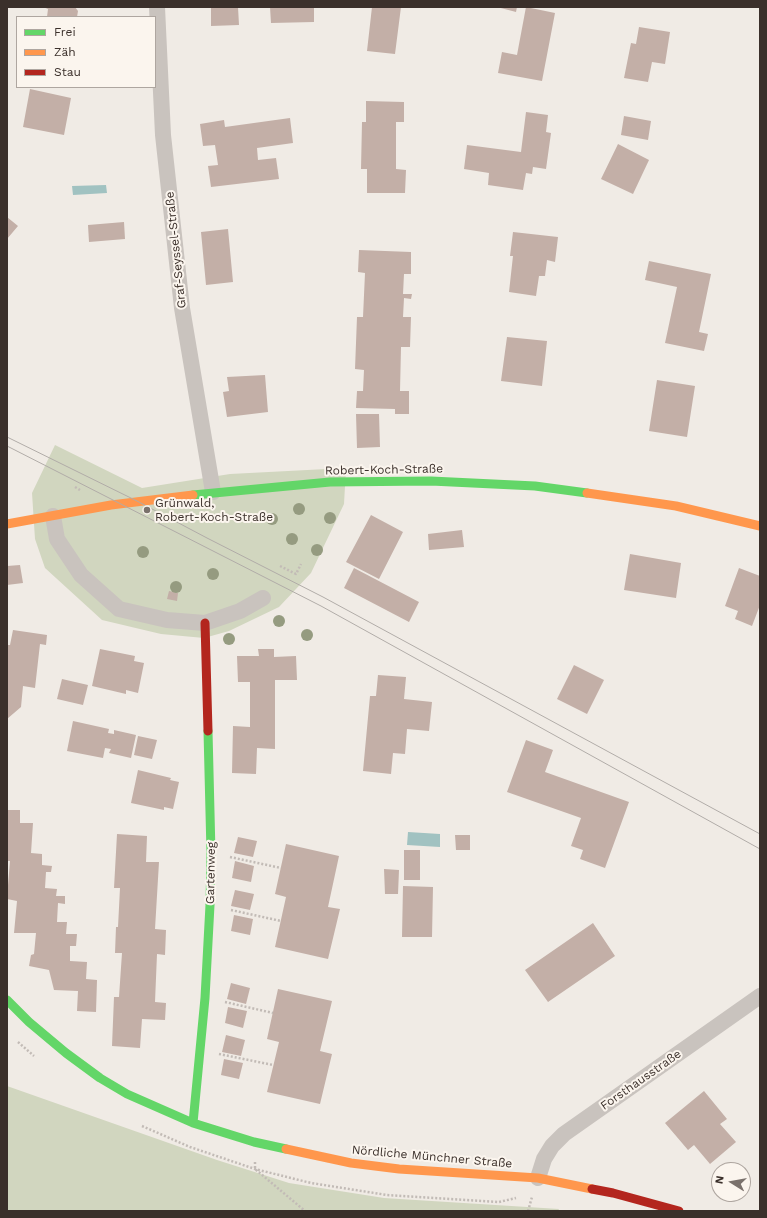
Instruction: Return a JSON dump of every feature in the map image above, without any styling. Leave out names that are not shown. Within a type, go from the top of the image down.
[{"type":"street","name":"Graf-Seyssel-Straße","points":[[157,7],[163,135],[182,308],[213,492]]},
{"type":"street","name":"Robert-Koch-Straße","points":[[7,524],[111,505],[213,492],[330,482],[431,481],[535,486],[676,506],[760,526]]},
{"type":"street","points":[[53,516],[57,539],[81,575],[119,609],[167,620],[205,623],[240,611],[263,598]]},
{"type":"street","name":"Gartenweg","points":[[193,1123],[205,998],[212,853],[205,623]]},
{"type":"street","name":"Forsthausstraße","points":[[538,1178],[544,1159],[552,1146],[564,1134],[760,996]]},
{"type":"street","name":"Nördliche Münchner Straße","points":[[7,1000],[29,1022],[66,1053],[100,1078],[127,1094],[193,1123],[254,1142],[351,1163],[399,1169],[538,1178],[613,1193],[679,1211]]},
{"type":"path","points":[[280,566],[296,574],[300,564]]},
{"type":"path","points":[[212,853],[281,868]]},
{"type":"path","points":[[210,905],[281,921]]},
{"type":"path","points":[[205,998],[273,1013]]},
{"type":"path","points":[[200,1050],[273,1065]]},
{"type":"path","points":[[255,1169],[305,1211]]},
{"type":"green space","points":[[55,445],[142,488],[230,474],[346,468],[344,504],[311,573],[279,607],[229,631],[204,638],[161,634],[102,620],[45,568],[35,539],[32,493]]},
{"type":"green space","points":[[7,1086],[217,1160],[289,1183],[384,1198],[559,1209],[558,1211],[7,1211]]},
{"type":"water","points":[[106,185],[107,193],[73,195],[72,186]]},
{"type":"water","points":[[408,832],[440,834],[440,847],[407,845]]},
{"type":"building","points":[[43,7],[75,7],[78,11],[77,16],[47,16],[48,9]]},
{"type":"building","points":[[211,7],[238,7],[239,25],[211,26]]},
{"type":"building","points":[[270,7],[314,7],[314,22],[271,23]]},
{"type":"building","points":[[372,7],[401,7],[395,54],[367,51]]},
{"type":"building","points":[[497,7],[517,7],[516,12]]},
{"type":"building","points":[[526,7],[555,13],[542,81],[498,73],[502,52],[517,55]]},
{"type":"building","points":[[639,27],[670,32],[665,64],[652,62],[648,82],[624,78],[631,43],[636,44]]},
{"type":"building","points":[[30,89],[71,98],[64,135],[23,127]]},
{"type":"building","points":[[366,101],[404,102],[404,122],[396,122],[396,169],[406,170],[405,193],[367,193],[367,169],[361,169],[362,122],[366,122]]},
{"type":"building","points":[[526,112],[548,115],[546,132],[551,133],[546,169],[533,167],[532,174],[526,173],[523,190],[488,185],[489,173],[464,169],[467,145],[521,152]]},
{"type":"building","points":[[624,116],[651,121],[648,140],[621,135]]},
{"type":"building","points":[[290,118],[293,143],[257,148],[258,160],[276,158],[279,179],[211,187],[208,166],[218,165],[215,145],[203,146],[200,124],[224,120],[225,127]]},
{"type":"building","points":[[618,144],[649,160],[633,194],[601,179]]},
{"type":"building","points":[[7,217],[18,226],[7,239]]},
{"type":"building","points":[[124,222],[125,239],[89,242],[88,225]]},
{"type":"building","points":[[228,229],[233,282],[206,285],[201,232]]},
{"type":"building","points":[[513,232],[558,237],[555,262],[547,260],[545,276],[539,276],[536,296],[509,292],[513,256],[510,256]]},
{"type":"building","points":[[359,250],[411,252],[411,274],[404,274],[403,294],[412,294],[411,299],[404,298],[403,317],[411,317],[410,347],[401,347],[400,391],[409,391],[409,414],[395,414],[395,409],[356,408],[357,391],[363,391],[364,370],[355,369],[357,317],[363,317],[365,273],[358,272]]},
{"type":"building","points":[[649,261],[711,274],[699,332],[708,334],[704,351],[665,343],[677,287],[645,280]]},
{"type":"building","points":[[507,337],[547,341],[542,386],[501,381]]},
{"type":"building","points":[[265,375],[268,412],[227,417],[223,392],[229,391],[227,377]]},
{"type":"building","points":[[657,380],[695,386],[687,437],[649,431]]},
{"type":"building","points":[[356,414],[379,414],[380,447],[357,448]]},
{"type":"building","points":[[371,515],[403,532],[379,579],[346,562]]},
{"type":"building","points":[[462,530],[464,547],[429,550],[428,534]]},
{"type":"building","points":[[630,554],[681,563],[676,598],[624,590]]},
{"type":"building","points":[[20,565],[23,583],[7,585],[7,566]]},
{"type":"building","points":[[354,568],[419,602],[409,622],[344,588]]},
{"type":"building","points":[[739,568],[760,576],[760,605],[752,626],[735,619],[738,611],[725,606]]},
{"type":"building","points":[[169,591],[178,593],[177,601],[167,599]]},
{"type":"building","points":[[13,630],[47,635],[46,645],[40,644],[35,688],[23,686],[21,707],[7,719],[7,645],[10,645]]},
{"type":"building","points":[[100,649],[135,656],[134,661],[144,663],[138,693],[126,690],[126,694],[92,686]]},
{"type":"building","points":[[258,649],[274,649],[274,657],[296,656],[297,680],[275,680],[275,749],[257,748],[256,774],[232,773],[233,726],[250,727],[250,682],[238,682],[237,656],[259,656]]},
{"type":"building","points":[[574,665],[604,680],[587,714],[557,699]]},
{"type":"building","points":[[378,675],[406,677],[404,699],[432,702],[429,731],[407,729],[405,754],[393,753],[391,774],[363,771],[370,696],[376,696]]},
{"type":"building","points":[[62,679],[88,685],[83,705],[57,699]]},
{"type":"building","points":[[73,721],[109,729],[108,733],[114,734],[114,730],[136,735],[131,758],[109,753],[111,749],[105,748],[103,758],[67,751]]},
{"type":"building","points":[[138,736],[157,740],[152,759],[134,755]]},
{"type":"building","points":[[526,740],[553,750],[545,772],[629,802],[605,868],[580,859],[583,850],[571,846],[581,818],[507,792]]},
{"type":"building","points":[[138,770],[171,778],[170,780],[179,782],[173,809],[164,807],[164,810],[131,803]]},
{"type":"building","points":[[7,810],[20,810],[20,823],[33,823],[31,853],[42,854],[42,865],[52,866],[51,872],[46,872],[45,888],[57,889],[56,896],[65,896],[65,904],[58,903],[57,922],[67,922],[66,934],[77,934],[76,946],[70,946],[70,961],[87,962],[86,979],[97,980],[96,1012],[77,1011],[78,991],[54,990],[49,970],[29,966],[31,955],[34,954],[36,933],[14,933],[17,901],[7,899],[10,861],[7,861]]},
{"type":"building","points":[[117,834],[147,836],[146,862],[159,862],[155,929],[166,930],[165,955],[157,954],[155,1002],[166,1003],[165,1020],[142,1019],[140,1048],[112,1046],[114,997],[119,997],[122,953],[115,953],[120,888],[114,888]]},
{"type":"building","points":[[455,835],[470,835],[470,850],[456,850]]},
{"type":"building","points":[[238,837],[257,841],[253,857],[234,853]]},
{"type":"building","points":[[286,844],[339,856],[328,907],[340,909],[328,959],[275,947],[286,897],[275,894]]},
{"type":"building","points":[[404,850],[420,850],[420,880],[404,880]]},
{"type":"building","points":[[235,861],[254,866],[251,882],[232,878]]},
{"type":"building","points":[[384,869],[399,870],[398,894],[385,894]]},
{"type":"building","points":[[403,886],[433,887],[432,937],[402,937]]},
{"type":"building","points":[[235,890],[254,894],[250,910],[231,906]]},
{"type":"building","points":[[234,915],[253,919],[250,935],[231,931]]},
{"type":"building","points":[[593,923],[615,956],[548,1002],[525,970]]},
{"type":"building","points":[[231,983],[250,988],[246,1004],[227,999]]},
{"type":"building","points":[[278,989],[332,1001],[320,1051],[332,1054],[320,1104],[267,1092],[279,1042],[267,1039]]},
{"type":"building","points":[[228,1007],[247,1011],[243,1028],[225,1023]]},
{"type":"building","points":[[226,1035],[245,1040],[241,1056],[222,1052]]},
{"type":"building","points":[[224,1059],[243,1063],[239,1079],[221,1075]]},
{"type":"building","points":[[704,1091],[727,1119],[720,1124],[736,1142],[710,1164],[694,1145],[688,1150],[665,1123]]},
{"type":"tram line","points":[[7,437],[137,501],[323,597],[760,834]]},
{"type":"tram line","points":[[7,446],[321,606],[760,849]]},
{"type":"traffic: fast","points":[[193,495],[330,482],[431,481],[535,486],[587,493]]},
{"type":"traffic: fast","points":[[193,1123],[205,998],[210,905],[211,853],[208,731]]},
{"type":"traffic: fast","points":[[7,1000],[29,1022],[66,1053],[100,1078],[127,1094],[193,1123],[254,1142],[286,1149]]},
{"type":"traffic: slow","points":[[587,493],[676,506],[760,526]]},
{"type":"traffic: slow","points":[[7,524],[111,505],[193,495]]},
{"type":"traffic: slow","points":[[286,1149],[351,1163],[399,1169],[538,1178],[592,1189]]},
{"type":"traffic: jam","points":[[205,623],[208,731]]},
{"type":"traffic: jam","points":[[592,1189],[613,1193],[679,1211]]},
{"type":"place","name":"Grünwald, Robert-Koch-Straße","points":[[147,510]]}]
